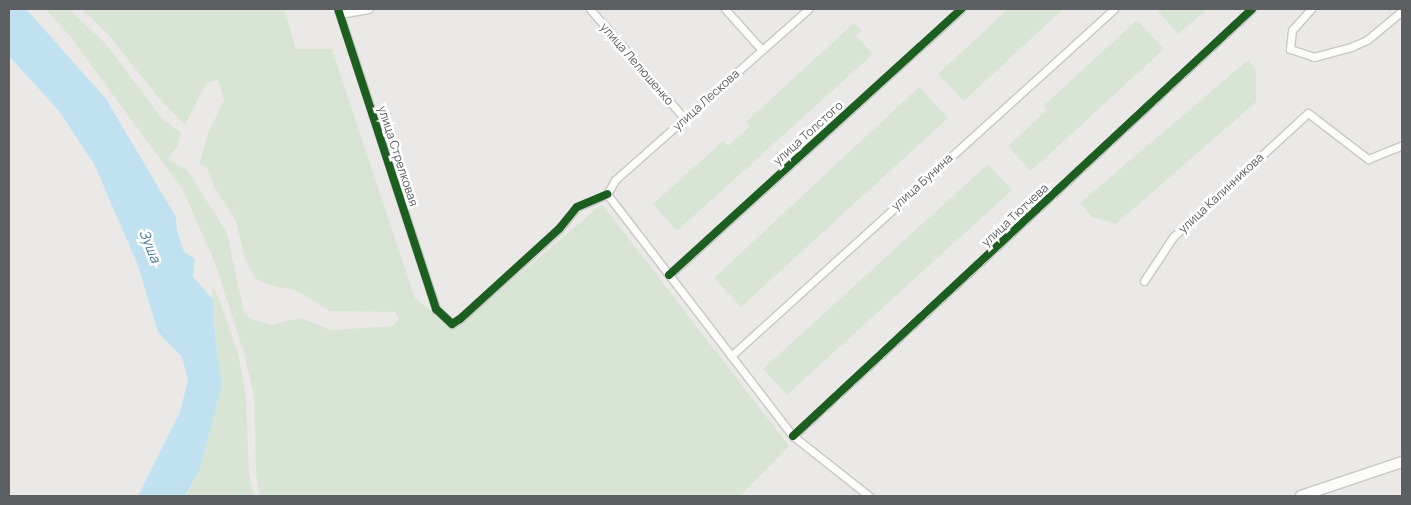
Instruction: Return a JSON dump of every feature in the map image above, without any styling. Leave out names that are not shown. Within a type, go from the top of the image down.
[{"type":"main road","points":[[1301,496],[1402,462]]},
{"type":"street","points":[[339,11],[369,9]]},
{"type":"street","name":"улица Лелюшенко","points":[[590,9],[685,119]]},
{"type":"street","points":[[725,9],[762,50]]},
{"type":"street","name":"улица Лескова","points":[[607,194],[616,180],[808,9]]},
{"type":"street","name":"улица Толстого","points":[[669,274],[961,9]]},
{"type":"street","name":"улица Бунина","points":[[731,356],[1114,9]]},
{"type":"street","name":"улица Тютчева","points":[[792,436],[1252,9]]},
{"type":"street","points":[[1310,9],[1292,30],[1290,49],[1314,57],[1351,47],[1367,40],[1402,11]]},
{"type":"street","name":"улица Стрелковая","points":[[339,11],[436,309],[452,324],[460,319],[559,229],[577,207],[607,194]]},
{"type":"street","name":"улица Калинникова","points":[[1144,281],[1173,237],[1308,113],[1368,159],[1402,146]]},
{"type":"street","points":[[607,194],[792,436],[868,496]]},
{"type":"green space","points":[[45,9],[69,9],[106,44],[162,118],[181,133],[178,146],[168,159],[187,170],[227,233],[244,313],[251,319],[271,325],[301,318],[331,330],[393,326],[399,319],[395,312],[330,311],[297,291],[270,285],[256,279],[245,259],[235,219],[214,187],[207,167],[199,164],[209,131],[224,100],[218,80],[206,83],[185,125],[158,97],[108,34],[82,9],[284,9],[296,49],[332,49],[415,298],[454,330],[602,204],[789,446],[740,496],[260,496],[256,474],[254,395],[244,353],[215,263],[183,190],[69,35]]},
{"type":"green space","points":[[1008,9],[1063,9],[964,101],[938,74]]},
{"type":"green space","points":[[1156,9],[1207,9],[1178,34]]},
{"type":"green space","points":[[1137,20],[1164,49],[1031,171],[1008,146],[1047,110],[1044,105]]},
{"type":"green space","points":[[854,23],[862,31],[856,36],[873,54],[677,231],[653,204],[723,141],[728,146],[750,126],[746,122]]},
{"type":"green space","points":[[1248,60],[1256,70],[1256,102],[1116,224],[1092,217],[1080,203]]},
{"type":"green space","points":[[919,87],[948,118],[741,307],[714,278]]},
{"type":"green space","points":[[988,164],[1012,190],[787,395],[763,369]]},
{"type":"green space","points":[[212,286],[220,301],[238,354],[246,396],[249,473],[254,496],[186,496],[200,469],[222,384],[215,337]]},
{"type":"water","name":"Зуша","points":[[9,9],[26,9],[106,99],[176,217],[177,230],[184,252],[195,259],[193,277],[213,299],[215,337],[222,384],[200,469],[185,496],[138,496],[180,412],[188,380],[182,357],[158,332],[137,263],[94,164],[59,111],[9,56]]},
{"type":"cycle path","points":[[338,9],[436,309],[452,324],[460,319],[559,229],[577,207],[607,194]]},
{"type":"cycle path","points":[[669,275],[961,9]]},
{"type":"cycle path","points":[[793,436],[1252,9]]}]
